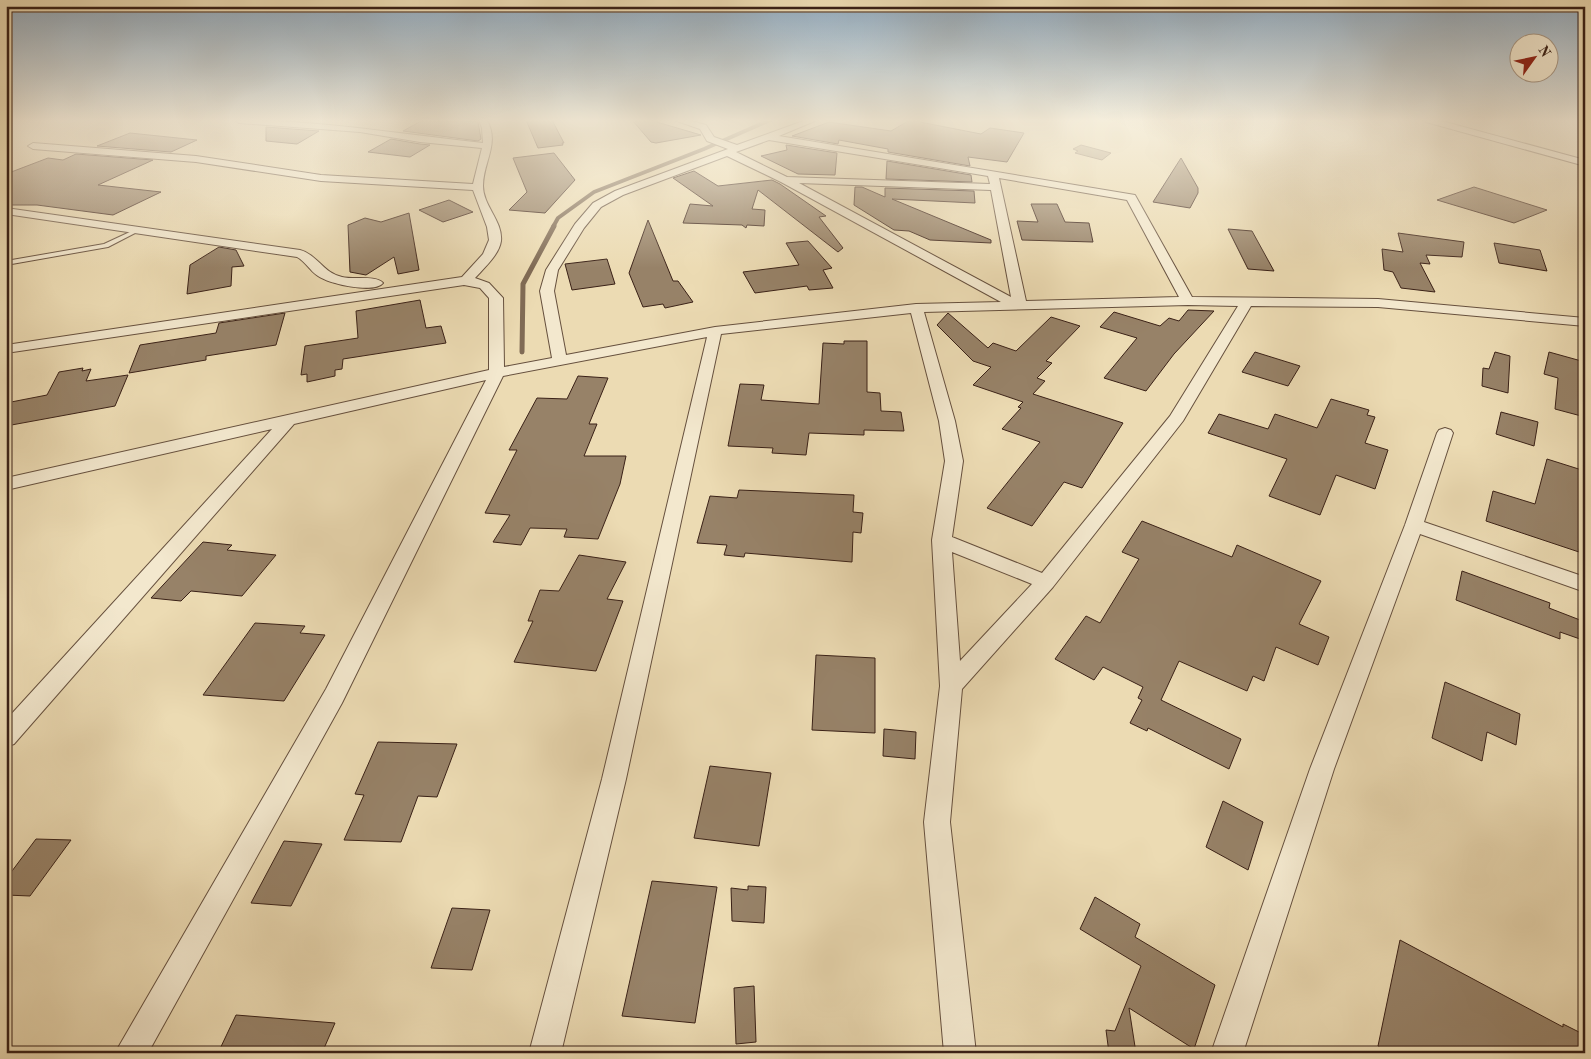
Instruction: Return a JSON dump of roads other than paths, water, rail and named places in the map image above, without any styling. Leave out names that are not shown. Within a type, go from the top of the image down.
[{"type":"street","points":[[265,169],[321,178],[478,187]]},
{"type":"street","points":[[466,280],[494,248],[496,238],[478,187],[482,169]]},
{"type":"street","points":[[560,360],[547,291],[552,270],[579,226],[597,205],[619,193],[678,169]]},
{"type":"street","points":[[766,169],[1020,306]]},
{"type":"street","points":[[935,169],[994,181],[1131,197],[1188,301]]},
{"type":"street","points":[[785,180],[994,181]]},
{"type":"street","points":[[994,181],[1020,306]]},
{"type":"street","points":[[6,211],[134,232],[300,254],[310,258],[322,273],[336,280],[356,283],[439,283]]},
{"type":"street","points":[[6,349],[466,280],[480,282],[490,288],[496,298],[497,373],[334,696],[131,1053]]},
{"type":"street","points":[[6,484],[560,360],[715,331],[916,308],[1188,301],[1378,303],[1585,322]]},
{"type":"street","points":[[951,686],[1046,582],[1176,418],[1247,301]]},
{"type":"street","points":[[916,308],[947,421],[954,461],[942,540],[951,686],[937,822],[960,1053]]},
{"type":"street","points":[[545,1053],[614,779],[715,331]]},
{"type":"street","points":[[6,737],[289,420]]},
{"type":"street","points":[[1227,1053],[1322,769],[1414,525],[1445,433]]},
{"type":"street","points":[[1414,525],[1585,585]]},
{"type":"street","points":[[942,540],[1046,582]]},
{"type":"lane","points":[[6,263],[106,246],[134,232]]},
{"type":"waterway","points":[[553,227],[558,218],[594,192],[652,169]]},
{"type":"waterway","points":[[522,352],[523,284],[554,226]]}]
